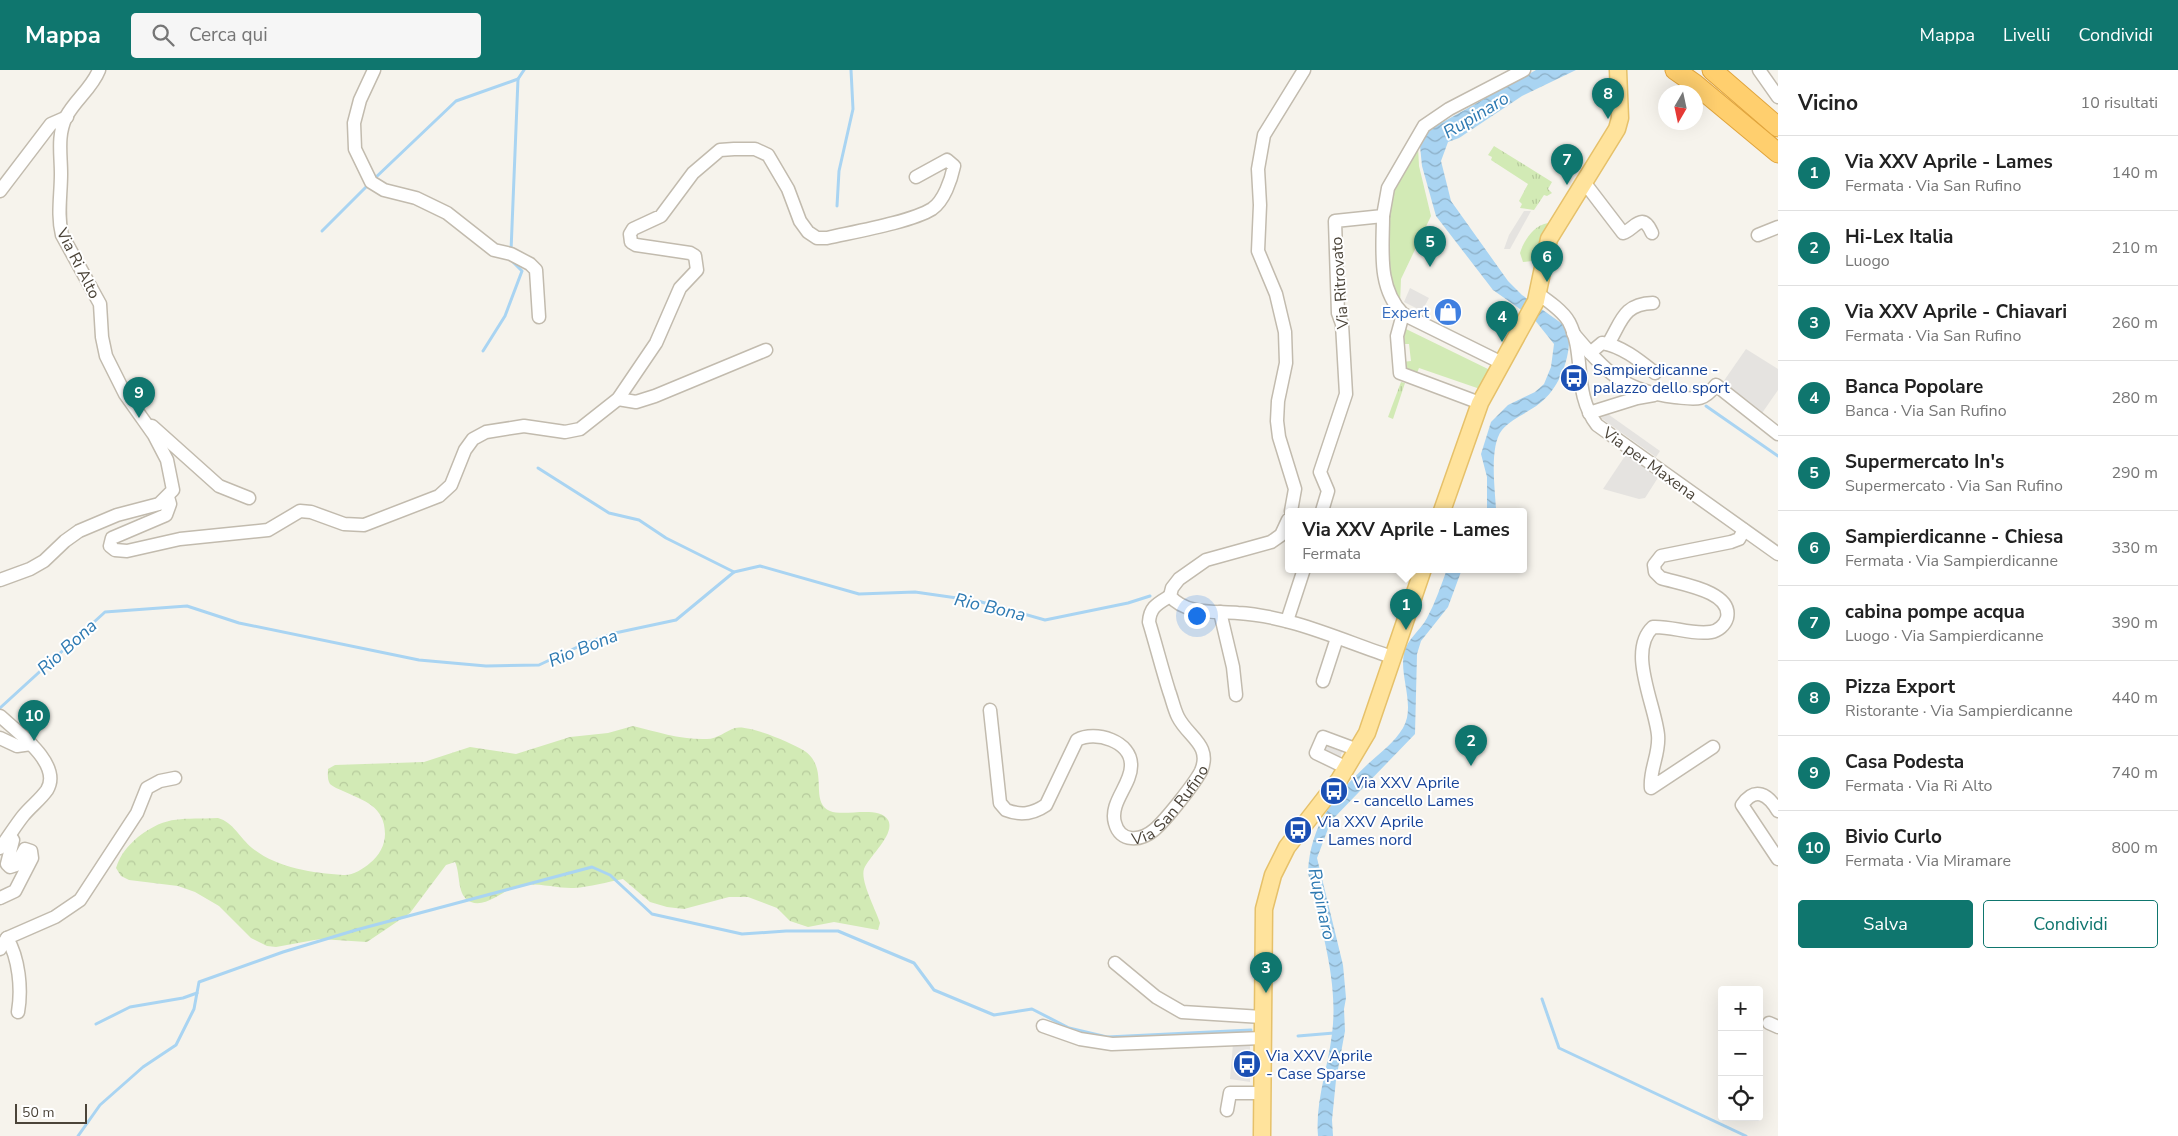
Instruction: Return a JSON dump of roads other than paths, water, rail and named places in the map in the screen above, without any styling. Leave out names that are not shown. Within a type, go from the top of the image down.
[{"type":"highway","points":[[1675,70],[1695,84],[1778,153]]},
{"type":"highway","points":[[1712,70],[1778,127]]},
{"type":"main road","points":[[1443,508],[1480,403],[1534,303],[1548,239],[1618,129],[1620,118],[1618,70]]},
{"type":"main road","points":[[1262,1136],[1264,909],[1268,890],[1287,847],[1347,768],[1366,734],[1422,573]]},
{"type":"street","name":"Via Ri Alto","points":[[99,70],[95,79],[67,117],[59,144],[61,174],[59,222],[62,235],[100,304],[102,336],[106,356],[125,394],[154,435],[167,460],[173,490],[168,497],[170,504],[166,514],[112,538],[110,546],[115,550],[127,550],[180,539],[268,530],[300,511],[311,512],[344,524],[364,525],[444,492],[451,484],[465,450],[473,440],[486,432],[524,426],[565,432],[580,429],[618,399]]},
{"type":"street","points":[[374,70],[360,100],[354,122],[355,149],[370,182],[384,190],[416,198],[447,213],[494,250],[511,254],[530,264],[536,270],[539,317]]},
{"type":"street","points":[[1292,508],[1296,489],[1279,437],[1277,422],[1278,402],[1286,363],[1285,332],[1276,294],[1258,251],[1260,206],[1258,169],[1264,135],[1304,70]]},
{"type":"street","points":[[1502,364],[1403,314],[1394,305],[1384,282],[1383,216],[1388,188],[1424,126],[1467,99],[1524,70]]},
{"type":"street","points":[[1758,70],[1778,97]]},
{"type":"street","points":[[0,191],[51,124],[67,117]]},
{"type":"street","points":[[766,350],[655,396],[636,402],[618,399],[656,343],[680,288],[697,270],[695,256],[690,253],[636,245],[631,242],[630,234],[633,229],[661,216],[693,173],[720,150],[755,149],[768,155],[788,189],[800,221],[808,232],[817,238],[827,238],[914,216],[932,209],[942,197],[952,177],[954,166],[948,160],[916,177]]},
{"type":"street","points":[[1584,182],[1623,233],[1636,223],[1643,222],[1652,233]]},
{"type":"street","name":"Via Ritrovato","points":[[1323,508],[1328,491],[1320,472],[1346,394],[1342,324],[1338,313],[1334,221],[1383,216]]},
{"type":"street","points":[[1758,236],[1778,227]]},
{"type":"street","name":"Via per Maxena","points":[[1534,303],[1568,320],[1573,333],[1582,396],[1589,413],[1597,425],[1778,554]]},
{"type":"street","points":[[1608,344],[1629,310],[1640,304],[1653,303]]},
{"type":"street","points":[[1403,314],[1397,336],[1400,373],[1480,403]]},
{"type":"street","points":[[1573,333],[1612,375],[1630,387],[1659,395],[1696,399],[1707,396],[1716,384],[1778,434]]},
{"type":"street","points":[[1590,353],[1602,343],[1608,344],[1636,358],[1655,373]]},
{"type":"street","points":[[1589,413],[1637,398],[1659,395]]},
{"type":"street","points":[[142,418],[219,486],[249,498]]},
{"type":"street","points":[[0,580],[30,569],[44,561],[65,541],[79,531],[117,515],[159,504],[168,497]]},
{"type":"street","points":[[1285,526],[1281,535],[1271,542],[1206,560],[1179,579],[1172,588],[1170,596],[1185,608],[1255,614],[1288,622],[1392,658]]},
{"type":"street","points":[[1713,747],[1651,788],[1649,776],[1656,760],[1658,736],[1641,657],[1642,640],[1653,627],[1666,626],[1692,632],[1710,632],[1722,627],[1728,615],[1725,602],[1720,597],[1661,578],[1655,572],[1654,565],[1661,556],[1739,539],[1744,530]]},
{"type":"street","points":[[1288,622],[1303,573]]},
{"type":"street","name":"Via San Rufino","points":[[990,710],[1000,803],[1006,810],[1024,814],[1039,810],[1046,805],[1076,740],[1086,735],[1096,736],[1123,746],[1130,755],[1132,767],[1114,815],[1115,824],[1120,833],[1128,839],[1141,838],[1154,830],[1199,774],[1204,763],[1202,746],[1178,716],[1149,622],[1150,613],[1154,606],[1170,596]]},
{"type":"street","points":[[1220,612],[1233,667],[1236,695]]},
{"type":"street","points":[[1324,681],[1337,638]]},
{"type":"street","points":[[0,716],[31,744],[46,763],[50,776],[48,789],[22,817],[0,848]]},
{"type":"street","points":[[1347,768],[1316,753],[1323,736],[1358,750]]},
{"type":"street","points":[[0,738],[17,746],[31,744]]},
{"type":"street","points":[[3,944],[55,917],[80,900],[137,813],[147,788],[160,781],[175,778]]},
{"type":"street","points":[[1778,811],[1772,800],[1765,795],[1756,794],[1747,797],[1742,805],[1778,859]]},
{"type":"street","points":[[0,898],[15,891],[32,858],[31,851],[25,848],[16,865],[10,867],[7,864],[13,840],[10,836]]},
{"type":"street","points":[[3,944],[15,951],[20,1001],[18,1012]]},
{"type":"street","points":[[1115,962],[1156,997],[1182,1012],[1262,1017]]},
{"type":"street","points":[[1043,1026],[1080,1039],[1112,1044],[1262,1038]]},
{"type":"street","points":[[1227,1110],[1230,1093],[1261,1093]]},
{"type":"water","name":"Rupinaro","points":[[1536,70],[1576,70],[1522,96],[1459,138],[1448,142],[1441,161],[1451,201],[1508,281],[1522,295],[1568,328],[1569,348],[1567,359],[1554,388],[1540,403],[1506,426],[1498,437],[1494,457],[1496,508],[1487,508],[1487,477],[1481,454],[1491,422],[1508,405],[1535,392],[1544,384],[1551,367],[1554,344],[1534,319],[1493,290],[1436,216],[1422,166],[1420,146],[1427,131]]},
{"type":"water","name":"Rupinaro","points":[[1445,573],[1461,573],[1448,607],[1421,641],[1417,654],[1415,734],[1331,821],[1317,858],[1343,965],[1346,998],[1344,1009],[1345,1031],[1336,1080],[1332,1120],[1333,1136],[1318,1136],[1318,1110],[1332,1034],[1333,993],[1323,933],[1308,873],[1310,856],[1319,825],[1335,799],[1391,743],[1403,728],[1408,710],[1403,662],[1404,653],[1408,643],[1427,618]]},
{"type":"waterway","points":[[511,251],[518,79],[524,70]]},
{"type":"waterway","points":[[837,206],[839,171],[853,109],[851,70]]},
{"type":"waterway","points":[[374,179],[456,101],[518,79]]},
{"type":"waterway","points":[[322,231],[369,184]]},
{"type":"waterway","points":[[483,351],[505,316],[522,271],[511,260]]},
{"type":"waterway","points":[[1706,406],[1778,456]]},
{"type":"waterway","points":[[538,468],[609,513],[639,520],[666,538],[734,572]]},
{"type":"waterway","name":"Rio Bona","points":[[0,708],[105,612],[187,606],[239,623],[419,660],[486,666],[539,665],[586,643],[615,633],[676,620],[734,572],[760,566],[859,594],[915,592],[978,601],[1045,620],[1128,603],[1150,596]]},
{"type":"waterway","points":[[78,1136],[100,1105],[143,1067],[176,1045],[194,1009],[199,982],[283,952],[356,930],[592,867],[610,875],[652,914],[742,934],[786,931],[838,931],[914,963],[934,990],[994,1015],[1032,1009],[1069,1028],[1107,1037],[1251,1030]]},
{"type":"waterway","points":[[96,1024],[130,1007],[183,998],[197,993]]},
{"type":"waterway","points":[[1542,999],[1559,1048],[1746,1136]]},
{"type":"waterway","points":[[1298,1036],[1334,1033]]},
{"type":"place","name":"Pizza Export","points":[[1608,119]]},
{"type":"place","name":"cabina pompe acqua","points":[[1567,185]]},
{"type":"place","name":"Supermercato In's","points":[[1430,267]]},
{"type":"place","name":"Sampierdicanne - Chiesa","points":[[1547,282]]},
{"type":"place","name":"Expert","points":[[1448,312]]},
{"type":"place","name":"Banca Popolare","points":[[1502,342]]},
{"type":"place","name":"Sampierdicanne - palazzo dello sport","points":[[1574,378]]},
{"type":"place","name":"Casa Podesta","points":[[139,418]]},
{"type":"place","name":"Via XXV Aprile - Lames","points":[[1406,630]]},
{"type":"place","name":"Bivio Curlo","points":[[34,741]]},
{"type":"place","name":"Hi-Lex Italia","points":[[1471,766]]},
{"type":"place","name":"Via XXV Aprile - cancello Lames","points":[[1334,791]]},
{"type":"place","name":"Via XXV Aprile - Lames nord","points":[[1298,830]]},
{"type":"place","name":"Via XXV Aprile - Chiavari","points":[[1266,993]]},
{"type":"place","name":"Via XXV Aprile - Case Sparse","points":[[1247,1064]]}]
